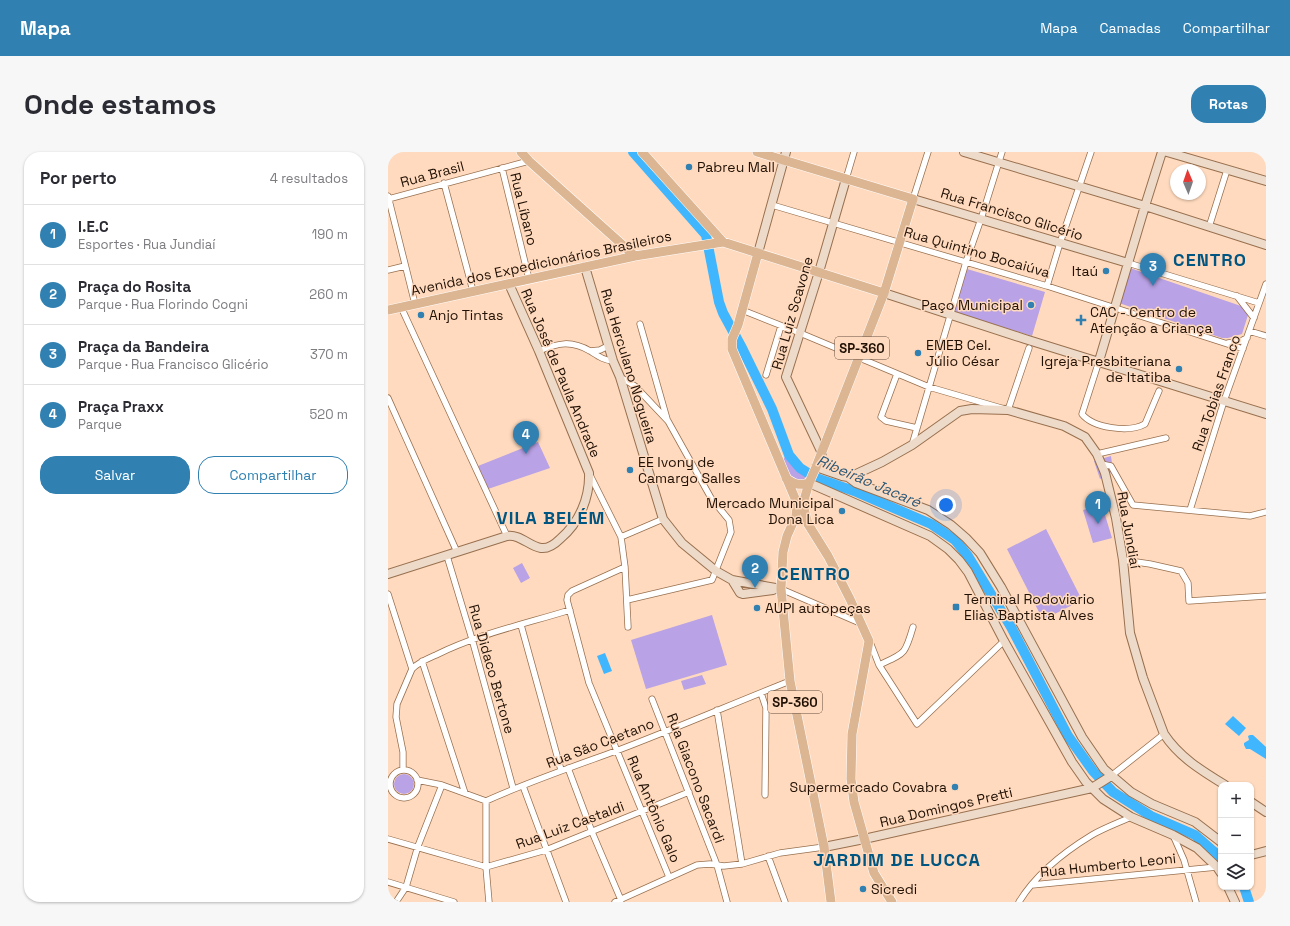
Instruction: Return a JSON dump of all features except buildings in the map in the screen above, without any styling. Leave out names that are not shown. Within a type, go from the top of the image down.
[{"type":"main road","points":[[521,152],[529,161],[635,256]]},
{"type":"main road","points":[[642,152],[722,242],[1266,414]]},
{"type":"main road","name":"Rua Francisco Glicério","points":[[757,152],[785,156],[846,179],[1128,263]]},
{"type":"main road","points":[[964,152],[1145,206],[1266,245]]},
{"type":"main road","points":[[1099,361],[1162,152]]},
{"type":"main road","points":[[1168,152],[1266,181]]},
{"type":"main road","points":[[758,253],[785,156]]},
{"type":"main road","name":"Rua Luiz Scavone","points":[[822,453],[786,377],[846,179]]},
{"type":"main road","name":"SP-360","points":[[869,641],[828,556],[808,524],[804,509],[804,500],[809,482],[822,453],[884,293],[913,199]]},
{"type":"main road","name":"Avenida dos Expedicionários Brasileiros","points":[[388,310],[635,256],[722,242]]},
{"type":"main road","name":"SP-360","points":[[758,253],[738,325],[732,339],[732,349],[734,358],[797,503],[796,516],[787,536],[783,552],[781,589],[790,681],[824,847],[831,902]]},
{"type":"main road","name":"Rua Herculano Nogueira","points":[[585,268],[663,519],[682,542],[716,571],[732,580],[781,589]]},
{"type":"main road","name":"Rua José de Paula Andrade","points":[[509,284],[539,351],[588,473]]},
{"type":"main road","name":"Rua Jundiaí","points":[[848,476],[882,462],[912,445],[960,412],[972,409],[1008,410],[1064,426],[1085,437],[1097,454],[1105,473],[1116,518],[1123,560],[1130,633],[1143,678],[1164,734],[1180,754],[1220,782]]},
{"type":"main road","points":[[816,468],[835,474],[848,476],[856,483],[928,510],[951,525],[973,545],[980,553],[1001,587],[1082,737],[1110,777],[1131,792],[1152,804],[1194,822],[1218,840]]},
{"type":"main road","points":[[388,574],[507,536],[515,537],[543,548],[555,544],[575,523],[586,498],[589,484],[588,473]]},
{"type":"main road","points":[[786,478],[793,483],[802,486],[809,482],[930,536],[948,549],[968,572],[1004,641],[1072,762],[1086,782],[1093,787],[1103,799],[1131,817],[1173,835],[1197,848],[1218,866]]},
{"type":"main road","points":[[794,522],[804,521],[808,524]]},
{"type":"main road","points":[[732,580],[740,593],[743,594],[781,589]]},
{"type":"main road","points":[[737,588],[740,584],[745,582]]},
{"type":"main road","points":[[869,641],[852,734],[851,779],[854,802],[874,873],[892,902]]},
{"type":"main road","name":"Rua Domingos Pretti","points":[[824,847],[1093,787],[1110,777]]},
{"type":"main road","points":[[1254,804],[1266,812]]},
{"type":"main road","points":[[1254,854],[1266,851]]},
{"type":"main road","points":[[1229,890],[1235,902]]},
{"type":"street","points":[[846,179],[854,152]]},
{"type":"street","points":[[913,199],[928,152]]},
{"type":"street","points":[[912,445],[966,262],[1002,152]]},
{"type":"street","points":[[1047,286],[1091,152]]},
{"type":"street","name":"Rua Brasil","points":[[388,198],[529,161]]},
{"type":"street","name":"Rua Líbano","points":[[502,168],[529,279]]},
{"type":"street","points":[[1209,227],[1228,170]]},
{"type":"street","points":[[444,183],[473,291]]},
{"type":"street","points":[[388,198],[415,304]]},
{"type":"street","name":"Rua Quintino Bocaiúva","points":[[772,204],[1047,286],[1243,349]]},
{"type":"street","name":"Rua Francisco Glicério","points":[[1128,263],[1259,303]]},
{"type":"street","points":[[388,270],[405,266]]},
{"type":"street","name":"Rua Tobias Franco","points":[[1190,510],[1224,401],[1266,284]]},
{"type":"street","points":[[1237,296],[1254,318]]},
{"type":"street","points":[[401,307],[507,536]]},
{"type":"street","points":[[742,310],[929,387],[1008,410],[1029,348]]},
{"type":"street","points":[[627,600],[712,580],[731,532],[729,520],[710,498],[668,421],[640,324]]},
{"type":"street","points":[[766,375],[781,326]]},
{"type":"street","points":[[1250,331],[1266,336]]},
{"type":"street","points":[[1226,343],[1247,338]]},
{"type":"street","points":[[539,351],[555,345],[570,343],[590,351],[603,359],[613,361]]},
{"type":"street","points":[[590,351],[600,350],[608,346]]},
{"type":"street","points":[[1099,361],[1082,414],[1087,420],[1110,428],[1140,426],[1145,424],[1159,391]]},
{"type":"street","points":[[897,374],[882,417],[886,420],[917,428]]},
{"type":"street","points":[[620,377],[635,386],[668,421]]},
{"type":"street","points":[[388,398],[457,552]]},
{"type":"street","points":[[1097,454],[1166,438]]},
{"type":"street","points":[[1101,464],[1111,466],[1133,505],[1250,516],[1266,512]]},
{"type":"street","points":[[588,473],[621,537],[625,567],[628,627]]},
{"type":"street","points":[[621,537],[663,519]]},
{"type":"street","name":"Rua Didaco Bertone","points":[[447,556],[472,639],[513,788]]},
{"type":"street","points":[[1123,560],[1181,571],[1188,583],[1189,601],[1266,596]]},
{"type":"street","name":"Rua Antônio Galo","points":[[625,567],[572,591],[568,595],[567,600],[589,683],[670,877]]},
{"type":"street","points":[[781,589],[861,624]]},
{"type":"street","points":[[388,594],[412,669]]},
{"type":"street","points":[[403,770],[403,752],[396,717],[397,704],[412,669],[422,661],[448,648],[472,639],[570,610]]},
{"type":"street","points":[[521,625],[561,770]]},
{"type":"street","points":[[879,665],[900,655],[907,648],[913,627]]},
{"type":"street","points":[[869,641],[879,665],[917,724],[1004,641]]},
{"type":"street","points":[[422,661],[465,793]]},
{"type":"street","name":"Rua São Caetano","points":[[486,801],[513,788],[523,786],[790,681]]},
{"type":"street","points":[[761,692],[766,708],[765,795]]},
{"type":"street","name":"Rua Giacono Sacardi","points":[[652,699],[717,865],[727,902]]},
{"type":"street","points":[[717,710],[742,864]]},
{"type":"street","name":"Rua Domingos Pretti","points":[[1110,777],[1164,734]]},
{"type":"street","points":[[568,768],[618,901]]},
{"type":"street","points":[[403,770],[412,772],[418,784],[414,793],[402,798],[391,790],[390,776],[403,770]]},
{"type":"street","points":[[417,780],[442,785],[486,801],[486,866],[489,902]]},
{"type":"street","points":[[396,902],[406,887],[418,846],[442,785]]},
{"type":"street","points":[[523,786],[566,902]]},
{"type":"street","name":"Rua Luiz Castaldi","points":[[486,866],[546,850],[689,792]]},
{"type":"street","points":[[1019,902],[1026,890],[1058,859],[1092,835],[1131,817]]},
{"type":"street","points":[[1173,835],[1184,860],[1196,902]]},
{"type":"street","points":[[388,839],[418,846],[486,866]]},
{"type":"street","name":"Rua Domingos Pretti","points":[[618,901],[697,865],[710,864],[724,866],[742,864],[780,853],[824,847]]},
{"type":"street","points":[[768,856],[786,902]]},
{"type":"street","name":"Rua Humberto Leoni","points":[[1032,884],[1186,869],[1218,868]]},
{"type":"street","points":[[388,882],[454,902]]},
{"type":"shaded area","points":[[1130,268],[1241,306],[1248,315],[1242,334],[1222,338],[1119,303]]},
{"type":"shaded area","points":[[967,269],[1045,292],[1032,336],[954,312]]},
{"type":"shaded area","points":[[538,442],[550,468],[488,489],[478,466]]},
{"type":"shaded area","points":[[786,456],[798,470],[806,475],[804,480],[796,479],[790,474],[783,459]]},
{"type":"shaded area","points":[[1111,456],[1113,471],[1100,479],[1094,461]]},
{"type":"shaded area","points":[[1102,505],[1112,538],[1093,543],[1083,510]]},
{"type":"shaded area","points":[[1046,529],[1082,600],[1043,620],[1007,549]]},
{"type":"shaded area","points":[[522,563],[530,578],[521,583],[513,568]]},
{"type":"shaded area","points":[[712,615],[727,665],[646,689],[631,640]]},
{"type":"shaded area","points":[[702,675],[706,684],[684,690],[681,681]]},
{"type":"shaded area","points":[[404,774],[411,777],[414,784],[411,791],[404,794],[397,791],[394,784],[397,777]]},
{"type":"water","points":[[605,653],[612,671],[604,674],[597,656]]},
{"type":"water","points":[[1233,716],[1246,728],[1239,736],[1225,724]]},
{"type":"water","points":[[1253,735],[1266,747],[1266,759],[1250,749],[1246,749],[1244,743],[1249,740],[1248,736]]},
{"type":"waterway","name":"Ribeirão Jacaré","points":[[633,152],[706,235],[719,302],[723,313],[772,409],[789,455],[800,468],[816,478],[854,491],[931,524],[955,540],[968,556],[1011,627],[1068,736],[1093,771],[1113,792],[1151,816],[1195,835],[1218,855]]},
{"type":"waterway","name":"Ribeirão Jacaré","points":[[1245,890],[1249,902]]},
{"type":"place","name":"Pabreu Mall","points":[[689,167]]},
{"type":"place","name":"Itaú","points":[[1106,271]]},
{"type":"place","name":"Praça da Bandeira","points":[[1153,286]]},
{"type":"place","name":"Paço Municipal","points":[[1031,305]]},
{"type":"place","name":"Anjo Tintas","points":[[421,315]]},
{"type":"place","name":"CAC - Centro de Atenção a Criança","points":[[1081,320]]},
{"type":"place","name":"EMEB Cel. Júlio César","points":[[918,353]]},
{"type":"place","name":"Igreja Presbiteriana de Itatiba","points":[[1179,369]]},
{"type":"place","name":"Praça Praxx","points":[[526,454]]},
{"type":"place","name":"EE Ivony de Camargo Salles","points":[[630,470]]},
{"type":"place","name":"Mercado Municipal Dona Lica","points":[[842,511]]},
{"type":"place","name":"I.E.C","points":[[1098,524]]},
{"type":"place","name":"Praça do Rosita","points":[[755,588]]},
{"type":"place","name":"Terminal Rodoviario Elias Baptista Alves","points":[[956,607]]},
{"type":"place","name":"AUPI autopeças","points":[[757,608]]},
{"type":"place","name":"Supermercado Covabra","points":[[955,787]]},
{"type":"place","name":"Sicredi","points":[[863,889]]},
{"type":"district","name":"CENTRO","points":[[1210,259]]},
{"type":"district","name":"VILA BELÉM","points":[[551,517]]},
{"type":"district","name":"CENTRO","points":[[814,573]]},
{"type":"district","name":"JARDIM DE LUCCA","points":[[897,859]]}]
